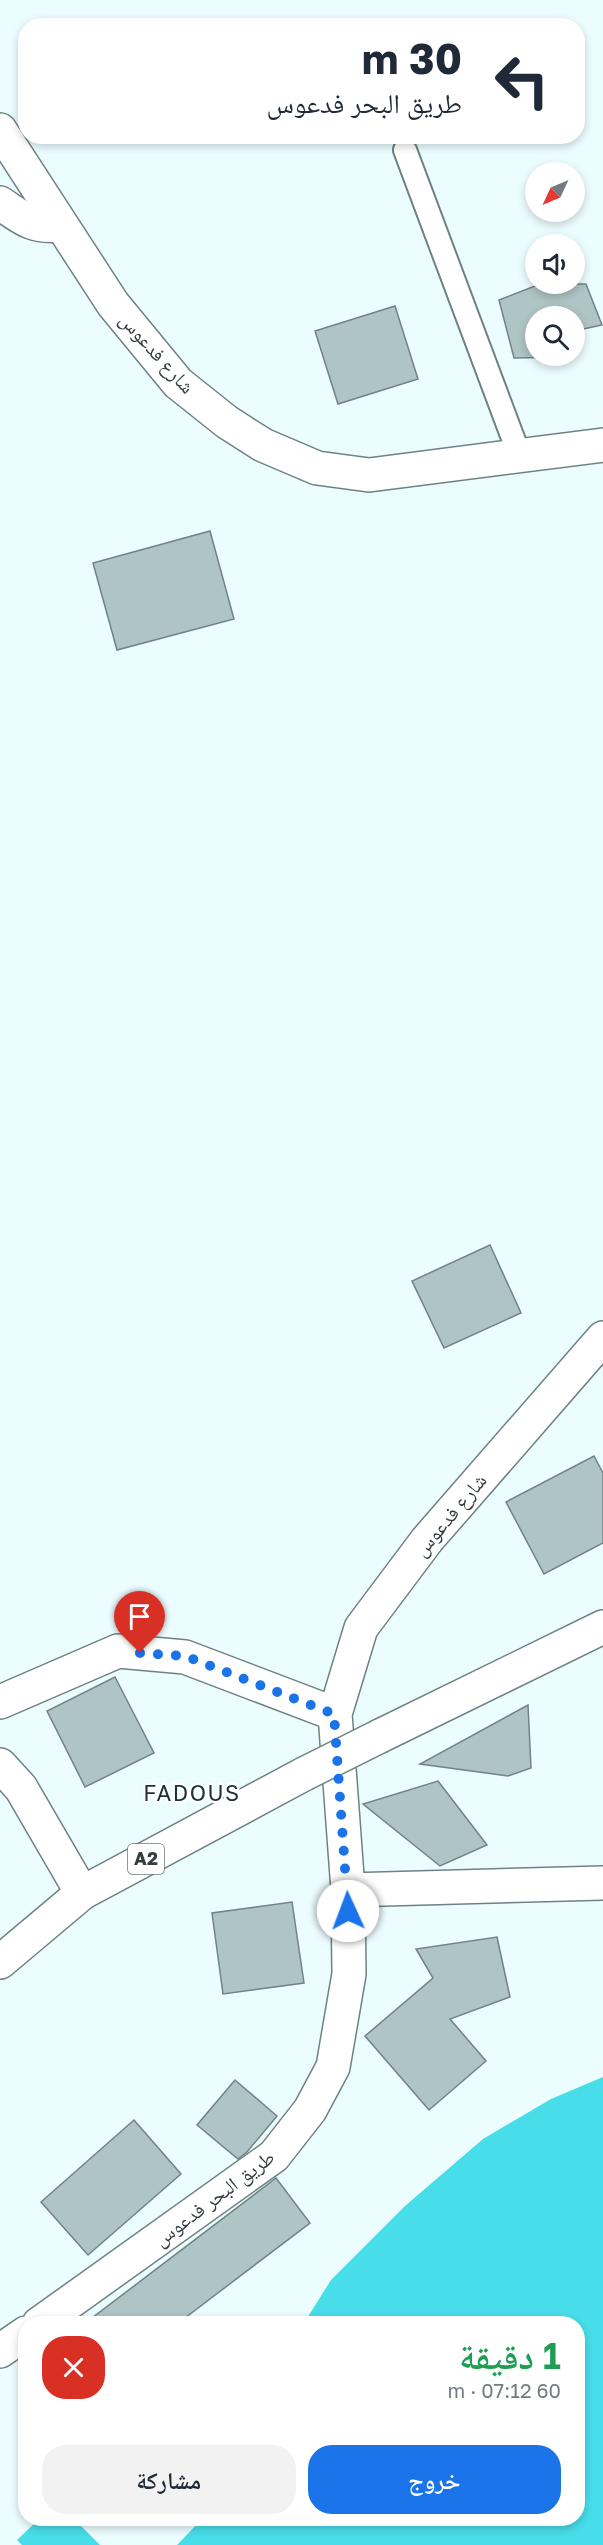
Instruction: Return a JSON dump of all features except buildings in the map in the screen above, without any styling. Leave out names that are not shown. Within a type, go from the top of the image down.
[{"type":"main road","name":"شارع فدعوس","points":[[0,130],[113,304],[178,383],[227,422],[263,445],[317,468],[369,475],[603,445]]},
{"type":"main road","points":[[0,202],[28,222],[42,227],[60,225]]},
{"type":"main road","name":"شارع فدعوس","points":[[334,1714],[362,1628],[427,1540],[603,1338]]},
{"type":"main road","name":"A2","points":[[0,1962],[82,1893],[304,1774],[603,1627]]},
{"type":"main road","points":[[0,1702],[118,1651],[185,1656],[334,1714]]},
{"type":"main road","name":"طريق البحر فدعوس","points":[[50,2316],[274,2157],[310,2110],[333,2067],[349,1974],[348,1890],[334,1714]]},
{"type":"main road","points":[[0,1765],[21,1788],[82,1893]]},
{"type":"main road","points":[[348,1890],[603,1884]]},
{"type":"main road","points":[[0,2350],[18,2338]]},
{"type":"lane","points":[[405,150],[520,457]]},
{"type":"water","points":[[603,2077],[603,2545],[177,2545],[195,2526],[585,2526],[585,2316],[308,2316],[331,2280],[405,2206],[483,2139],[551,2099]]},
{"type":"water","points":[[32,2526],[81,2526],[100,2545],[22,2545],[17,2540]]},
{"type":"district","name":"FADOUS","points":[[192,1793]]},
{"type":"route","points":[[140,1653],[185,1656],[334,1714],[348,1911]]}]
